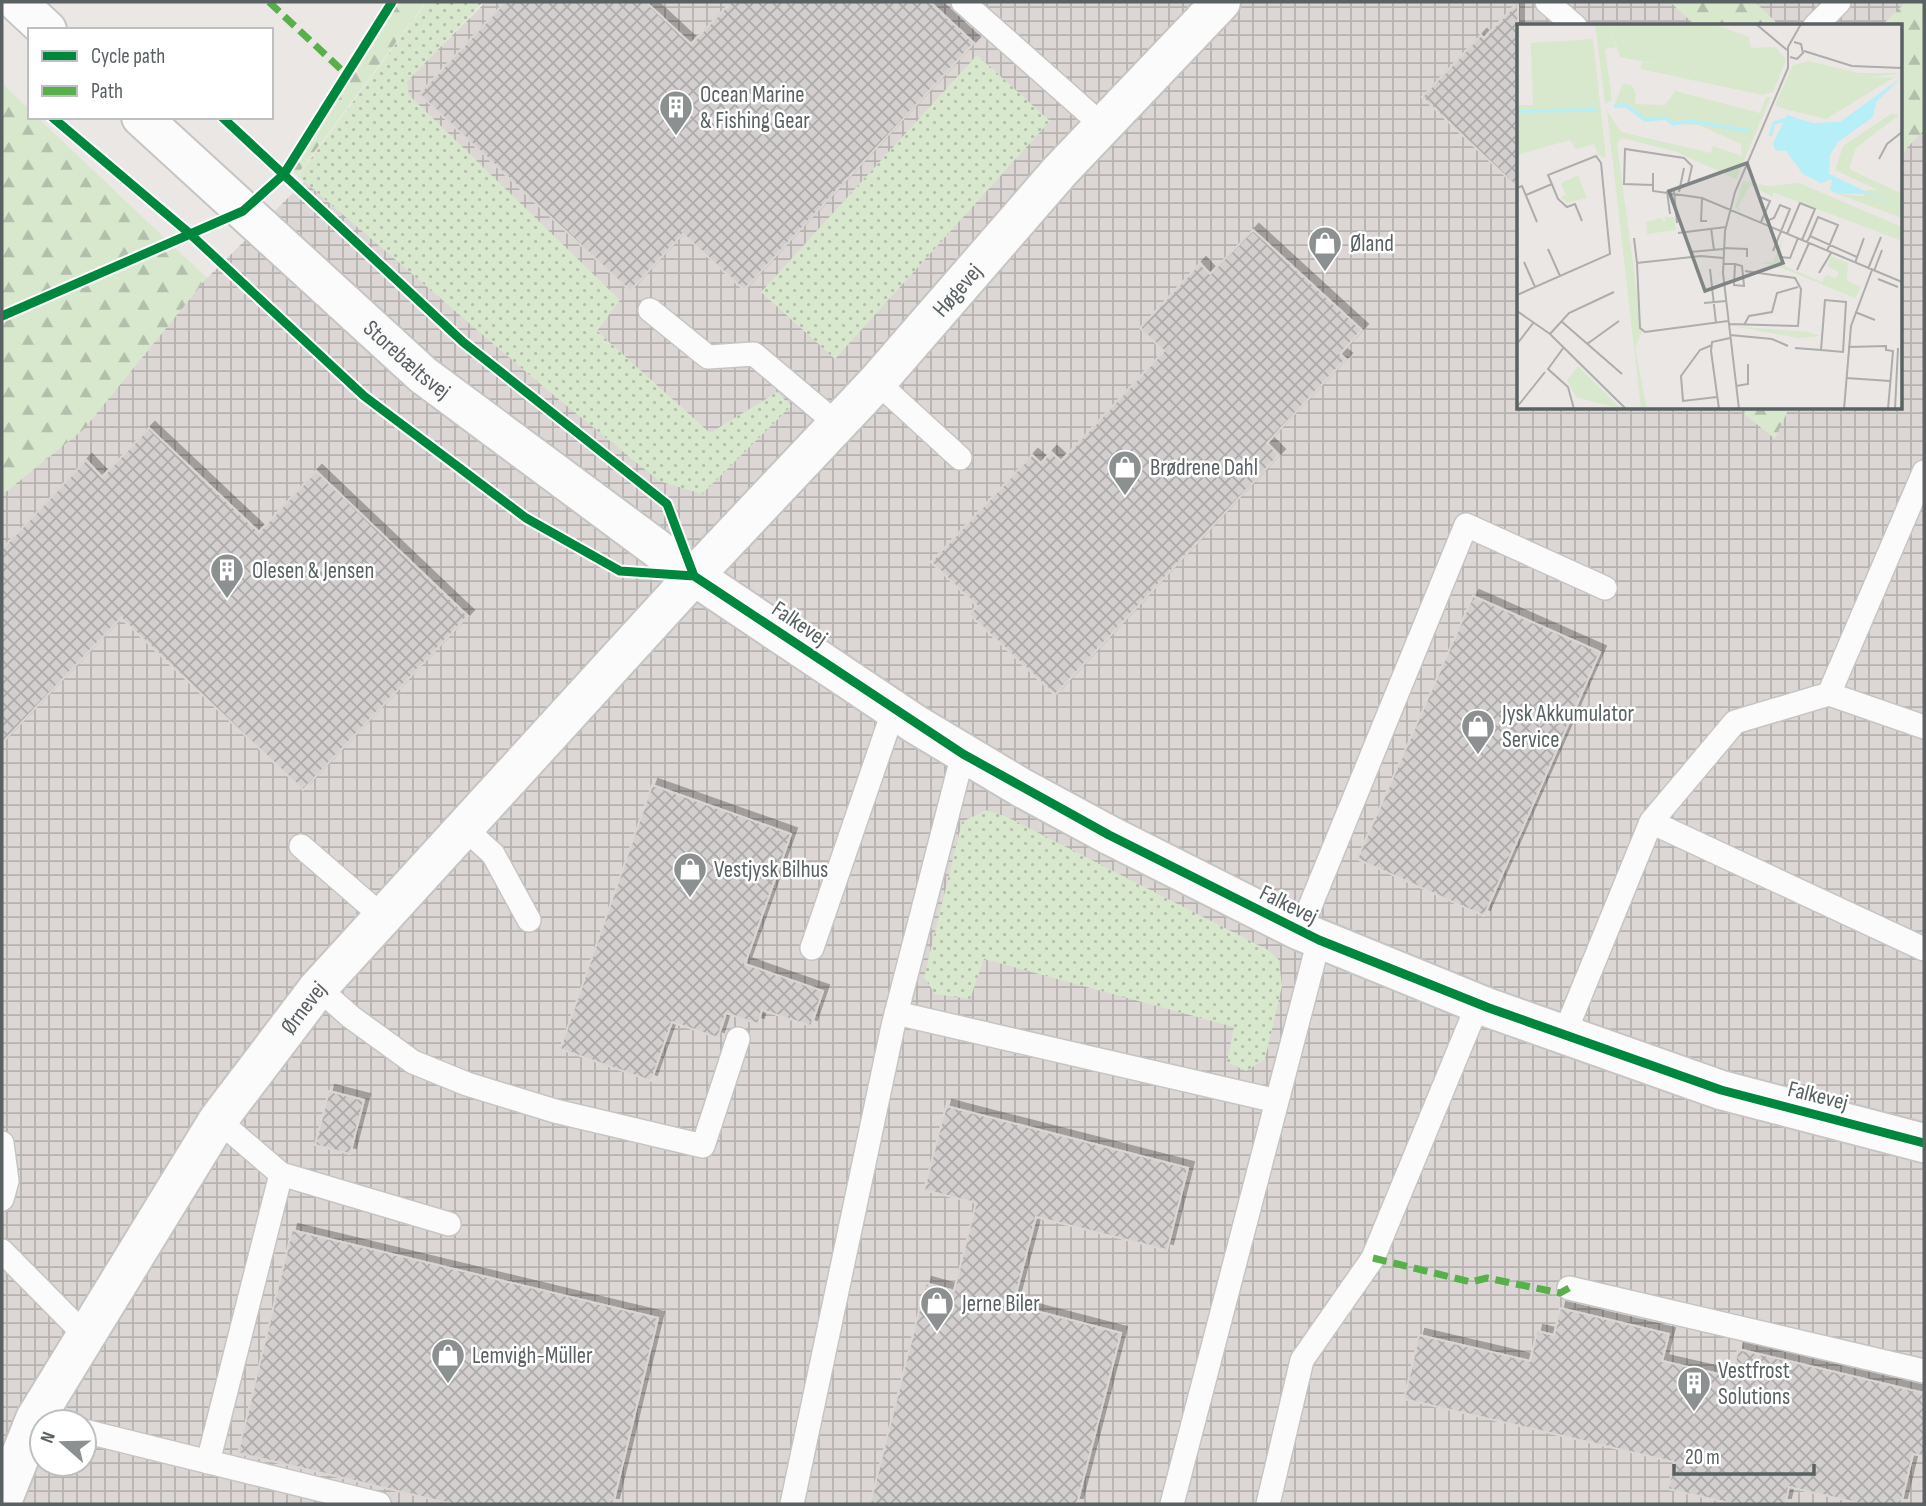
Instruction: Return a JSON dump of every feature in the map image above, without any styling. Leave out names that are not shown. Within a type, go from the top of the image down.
[{"type":"street","points":[[17,2],[45,28]]},
{"type":"street","name":"Høgevej","points":[[694,576],[877,382],[1060,171],[1221,2]]},
{"type":"street","name":"Storebæltsvej","points":[[143,119],[423,374],[694,576]]},
{"type":"street","name":"Falkevej","points":[[694,576],[963,754],[1109,835],[1310,935],[1478,1004],[1721,1090],[1924,1143]]},
{"type":"street","name":"Ørnevej","points":[[47,1408],[86,1336],[218,1120],[318,988],[694,576]]},
{"type":"street","name":"Ørnevej","points":[[2,1502],[28,1447]]},
{"type":"lane","points":[[963,2],[1103,126]]},
{"type":"lane","points":[[1547,2],[1572,24]]},
{"type":"lane","points":[[1817,24],[1839,2]]},
{"type":"lane","points":[[650,310],[708,357],[754,354],[837,424]]},
{"type":"lane","points":[[877,382],[960,458]]},
{"type":"lane","points":[[1829,694],[1924,472]]},
{"type":"lane","points":[[1172,1504],[1277,1101],[1310,935],[1466,525],[1605,588]]},
{"type":"lane","points":[[1564,1035],[1651,822],[1735,722],[1829,694],[1924,727]]},
{"type":"lane","points":[[812,948],[894,709]]},
{"type":"lane","points":[[792,1504],[896,1013],[963,754]]},
{"type":"lane","points":[[1651,822],[1924,949]]},
{"type":"lane","points":[[464,828],[493,855],[529,920]]},
{"type":"lane","points":[[301,846],[383,917]]},
{"type":"lane","points":[[318,988],[351,1017],[413,1062],[467,1084],[555,1111],[703,1146],[738,1039]]},
{"type":"lane","points":[[1268,1504],[1302,1360],[1373,1258],[1478,1004]]},
{"type":"lane","points":[[896,1013],[1277,1101]]},
{"type":"lane","points":[[218,1120],[281,1174],[449,1224]]},
{"type":"lane","points":[[2,1143],[7,1181],[2,1199]]},
{"type":"lane","points":[[208,1462],[281,1174]]},
{"type":"lane","points":[[2,1251],[86,1336]]},
{"type":"lane","points":[[1569,1288],[1924,1371]]},
{"type":"lane","points":[[98,1434],[379,1504]]},
{"type":"shaded area","points":[[486,2],[1924,2],[1924,1504],[2,1504],[2,465],[207,278]]},
{"type":"green space","points":[[396,2],[426,2],[297,175],[289,168]]},
{"type":"green space","points":[[427,2],[483,2],[407,82],[409,95],[620,300],[597,331],[710,433],[777,392],[791,406],[702,494],[659,481],[540,384],[298,176]]},
{"type":"green space","points":[[1670,2],[1755,2],[1778,24],[1694,24]]},
{"type":"green space","points":[[1906,2],[1924,2],[1924,130],[1906,149],[1902,159],[1902,24],[1883,24]]},
{"type":"green space","points":[[977,55],[1050,121],[835,359],[761,292]]},
{"type":"green space","points":[[2,83],[28,108],[28,119],[39,119],[207,278],[84,429],[2,495]]},
{"type":"green space","points":[[1746,410],[1788,410],[1775,439],[1744,414]]},
{"type":"green space","points":[[986,810],[1007,817],[1268,950],[1279,960],[1282,986],[1265,1059],[1246,1071],[1227,1062],[1234,1027],[984,959],[970,999],[935,994],[924,977],[962,822]]},
{"type":"building","name":"Ocean Marine & Fishing Gear","points":[[505,2],[646,2],[691,44],[731,2],[930,2],[974,43],[744,290],[683,234],[630,291],[419,94]]},
{"type":"building","points":[[1518,2],[1517,187],[1422,97],[1481,35],[1484,38]]},
{"type":"building","name":"Brødrene Dahl","points":[[1253,230],[1362,330],[1340,354],[1346,359],[1267,443],[1279,455],[1055,695],[969,614],[977,606],[931,562],[1032,455],[1041,463],[1051,452],[1061,461],[1164,351],[1140,328],[1200,263],[1210,274]]},
{"type":"building","name":"Olesen & Jensen","points":[[149,428],[259,532],[316,471],[468,616],[303,790],[121,618],[2,743],[2,549],[86,460],[102,477]]},
{"type":"building","name":"Jysk Akkumulator Service","points":[[1473,596],[1600,652],[1484,916],[1357,859]]},
{"type":"building","name":"Vestjysk Bilhus","points":[[652,785],[791,834],[745,964],[823,991],[811,1026],[762,1010],[758,1024],[726,1013],[718,1038],[672,1022],[651,1081],[560,1049]]},
{"type":"building","points":[[329,1091],[364,1100],[350,1154],[315,1145]]},
{"type":"building","points":[[946,1106],[1188,1168],[1167,1250],[1036,1217],[1013,1305],[1121,1333],[1077,1504],[870,1504],[926,1283],[954,1291],[976,1203],[924,1190]]},
{"type":"building","name":"Lemvigh-Müller","points":[[292,1230],[658,1318],[613,1504],[452,1504],[238,1453]]},
{"type":"building","name":"Vestfrost Solutions","points":[[1560,1308],[1669,1334],[1662,1361],[1732,1377],[1738,1349],[1924,1393],[1924,1456],[1913,1454],[1901,1504],[1862,1504],[1789,1487],[1785,1504],[1734,1504],[1668,1489],[1674,1462],[1404,1399],[1419,1335],[1530,1361],[1537,1331],[1554,1335]]},
{"type":"marked path","points":[[269,2],[346,74]]},
{"type":"marked path","points":[[1373,1258],[1471,1282],[1487,1278],[1560,1293],[1569,1288]]},
{"type":"cycle path","points":[[2,316],[243,211],[284,174],[392,2]]},
{"type":"cycle path","points":[[54,119],[189,233],[364,396],[526,518],[620,571],[694,576],[963,754],[1109,835],[1319,940],[1489,1008],[1721,1090],[1924,1143]]},
{"type":"cycle path","points":[[224,119],[463,342],[667,504],[694,576]]},
{"type":"place","name":"Ocean Marine & Fishing Gear","points":[[676,137]]},
{"type":"place","name":"Øland","points":[[1325,273]]},
{"type":"place","name":"Brødrene Dahl","points":[[1125,497]]},
{"type":"place","name":"Olesen & Jensen","points":[[227,600]]},
{"type":"place","name":"Jysk Akkumulator Service","points":[[1478,756]]},
{"type":"place","name":"Vestjysk Bilhus","points":[[690,899]]},
{"type":"place","name":"Jerne Biler","points":[[937,1333]]},
{"type":"place","name":"Lemvigh-Müller","points":[[448,1385]]},
{"type":"place","name":"Vestfrost Solutions","points":[[1694,1413]]}]
